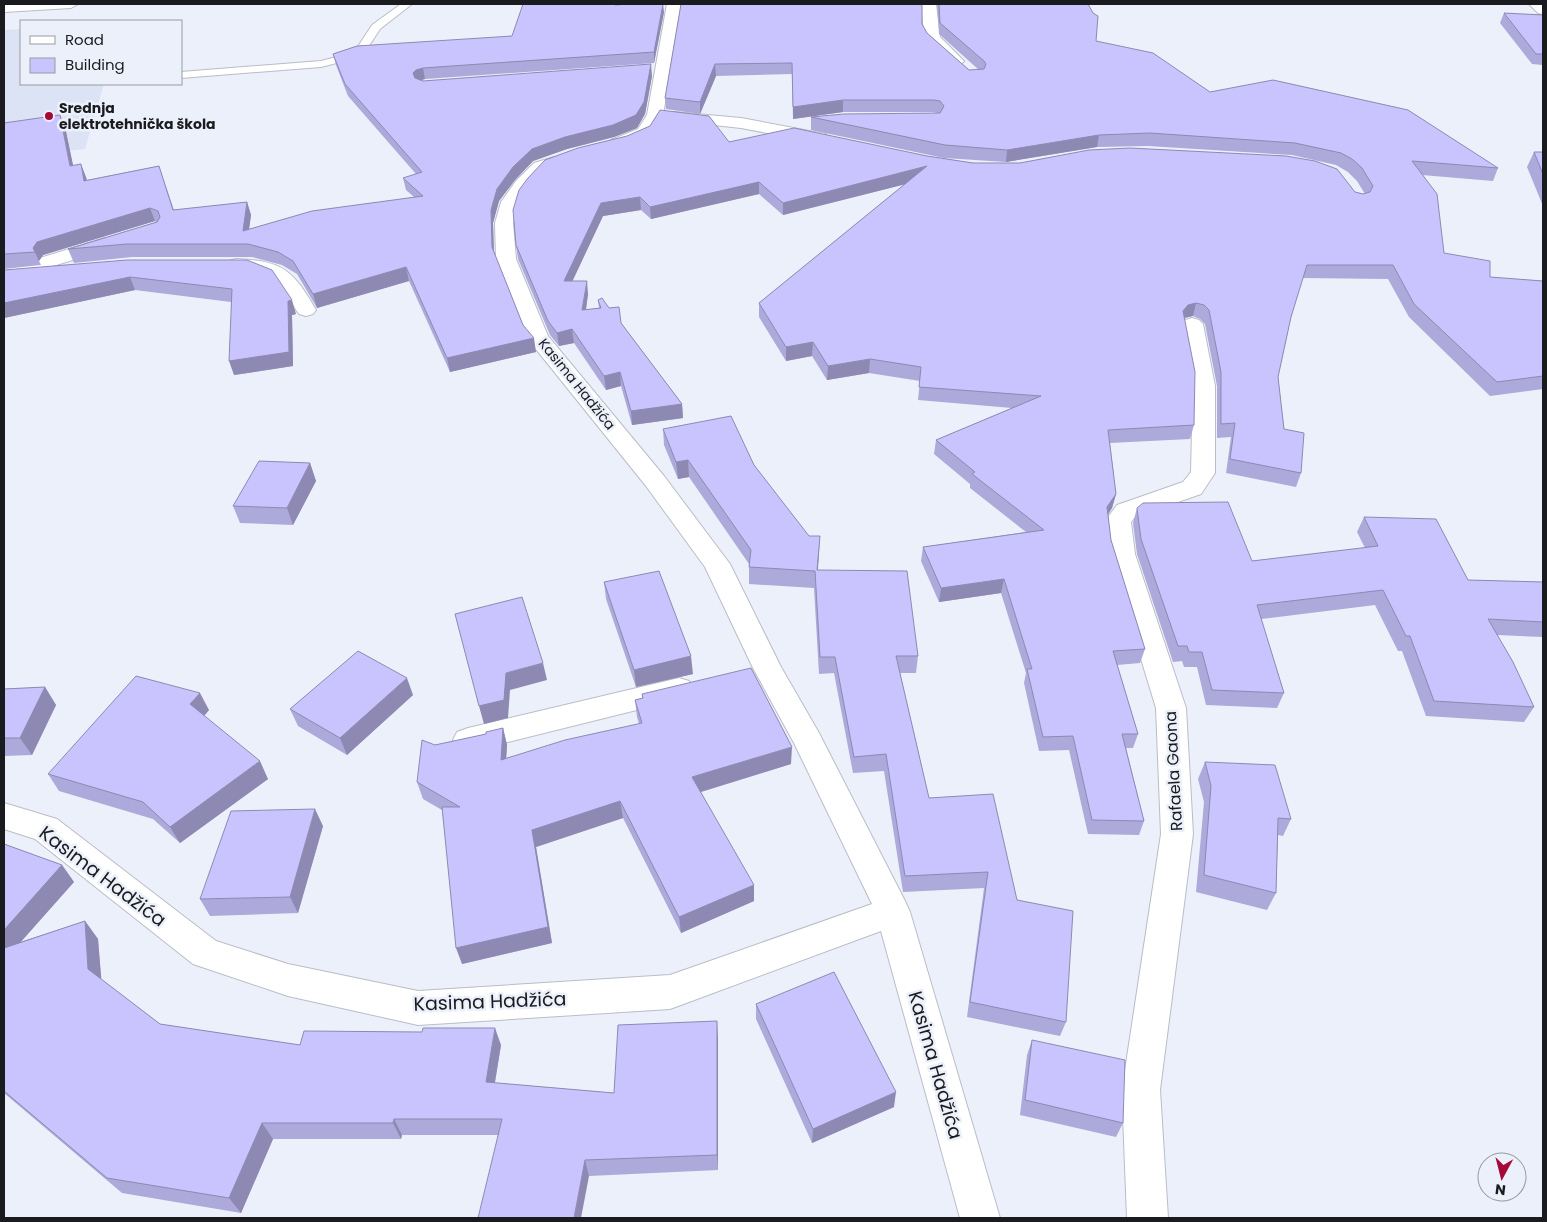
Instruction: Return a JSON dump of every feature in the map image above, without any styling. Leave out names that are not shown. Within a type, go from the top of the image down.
[{"type":"street","points":[[4,8],[71,4]]},
{"type":"street","points":[[929,4],[930,36],[935,44],[968,71]]},
{"type":"street","points":[[1536,4],[1543,10]]},
{"type":"street","name":"Kasima Hadžića","points":[[671,6],[654,70],[655,115],[644,132],[621,143],[540,167],[522,185],[510,202],[504,222],[506,259],[538,338],[655,481],[718,564],[767,668],[808,741],[893,912],[980,1218]]},
{"type":"street","points":[[655,115],[778,129],[833,140]]},
{"type":"street","points":[[778,129],[813,120]]},
{"type":"street","points":[[4,275],[126,238]]},
{"type":"street","points":[[222,265],[252,265],[276,271],[289,280],[306,310]]},
{"type":"street","points":[[4,275],[83,270]]},
{"type":"street","name":"Rafaela Gaona","points":[[1147,1218],[1141,1090],[1177,834],[1171,708],[1122,554],[1118,521],[1126,511],[1192,488],[1203,473],[1204,386],[1192,324]]},
{"type":"street","points":[[738,674],[767,668]]},
{"type":"street","points":[[440,748],[701,684]]},
{"type":"street","name":"Kasima Hadžića","points":[[4,816],[46,829],[204,953],[288,980],[418,1008],[670,992],[893,912]]},
{"type":"lane","points":[[182,75],[321,64],[348,57],[361,50],[376,28],[407,4]]},
{"type":"shaded area","name":"Srednja elektrotehnička škola","points":[[20,29],[20,85],[104,85],[85,149],[4,157],[4,30]]},
{"type":"building","points":[[523,4],[663,4],[654,52],[423,68],[413,73],[415,78],[423,81],[651,64],[644,102],[636,115],[613,125],[565,137],[532,149],[513,167],[497,189],[491,210],[492,247],[523,325],[534,338],[447,358],[406,267],[313,294],[293,261],[278,252],[248,244],[127,244],[68,249],[157,222],[160,217],[158,211],[150,208],[37,242],[33,248],[35,252],[4,254],[4,123],[60,115],[70,166],[81,164],[84,181],[159,166],[173,210],[247,202],[243,231],[312,211],[423,196],[403,178],[422,172],[345,84],[333,54],[357,46],[512,36]]},
{"type":"building","points":[[681,4],[922,4],[922,24],[927,33],[969,70],[984,69],[986,64],[940,23],[939,4],[1088,4],[1093,13],[1098,16],[1096,41],[1153,53],[1210,92],[1273,80],[1408,110],[1498,168],[1412,161],[1437,194],[1444,253],[1490,261],[1490,277],[1543,281],[1543,376],[1497,382],[1414,304],[1393,265],[1307,265],[1291,317],[1278,377],[1284,429],[1304,433],[1301,473],[1230,459],[1235,423],[1221,424],[1221,372],[1209,310],[1204,305],[1196,303],[1188,305],[1183,311],[1195,372],[1194,425],[1108,430],[1116,494],[1107,507],[1111,540],[1145,649],[1113,651],[1138,734],[1122,734],[1144,821],[1092,820],[1073,736],[1043,737],[1027,669],[1032,669],[1004,579],[941,588],[923,547],[1044,530],[972,474],[975,472],[936,440],[1041,396],[919,387],[921,367],[870,359],[828,366],[813,342],[786,347],[759,303],[927,166],[783,203],[759,182],[650,207],[640,197],[601,203],[564,281],[587,281],[582,310],[601,308],[598,300],[602,298],[609,308],[619,307],[621,323],[682,404],[631,411],[620,372],[604,376],[572,329],[557,333],[548,321],[516,245],[513,210],[519,190],[545,160],[578,148],[627,136],[650,126],[660,110],[709,116],[729,142],[794,128],[927,156],[973,163],[1020,163],[1089,150],[1130,148],[1286,156],[1315,161],[1337,169],[1355,192],[1363,194],[1370,192],[1373,186],[1362,168],[1352,159],[1341,153],[1295,143],[1150,133],[1099,135],[1007,150],[945,145],[811,117],[844,114],[940,113],[944,106],[940,101],[934,100],[843,100],[793,107],[792,63],[715,64],[700,102],[665,98]]},
{"type":"building","points":[[1504,13],[1543,15],[1543,54],[1536,54]]},
{"type":"building","points":[[1534,152],[1543,152],[1543,174]]},
{"type":"building","points":[[127,260],[247,260],[272,270],[292,300],[288,301],[289,352],[229,361],[232,289],[130,277],[4,303],[4,270]]},
{"type":"building","points":[[731,416],[754,465],[809,536],[820,536],[817,570],[907,571],[918,656],[896,656],[929,798],[993,794],[1017,900],[1073,911],[1066,1022],[970,1002],[988,872],[905,876],[886,754],[854,757],[835,657],[820,657],[815,571],[749,567],[751,550],[688,460],[676,462],[663,429]]},
{"type":"building","points":[[259,461],[310,463],[287,508],[233,506]]},
{"type":"building","points":[[1228,502],[1252,561],[1378,546],[1364,517],[1436,519],[1468,580],[1543,582],[1543,622],[1488,619],[1513,662],[1534,707],[1434,701],[1410,636],[1406,636],[1383,590],[1257,605],[1284,693],[1212,690],[1202,652],[1189,652],[1187,646],[1178,646],[1141,539],[1137,508],[1143,503]]},
{"type":"building","points":[[659,571],[691,656],[634,670],[604,582]]},
{"type":"building","points":[[522,597],[543,663],[506,673],[504,700],[479,706],[455,614]]},
{"type":"building","points":[[358,651],[407,678],[340,738],[290,709]]},
{"type":"building","points":[[751,668],[792,747],[692,777],[754,885],[679,917],[620,801],[532,830],[548,927],[456,948],[442,807],[460,807],[417,782],[422,740],[435,745],[486,734],[486,732],[503,728],[501,760],[565,740],[642,723],[635,700],[643,698],[642,694]]},
{"type":"building","points":[[136,676],[200,693],[190,704],[260,761],[170,827],[143,802],[48,774]]},
{"type":"building","points":[[45,687],[20,738],[4,738],[4,689]]},
{"type":"building","points":[[1205,762],[1275,765],[1291,819],[1278,818],[1276,893],[1204,875],[1211,786]]},
{"type":"building","points":[[315,809],[290,897],[200,899],[231,811]]},
{"type":"building","points":[[4,844],[62,865],[4,930]]},
{"type":"building","points":[[85,921],[88,969],[160,1024],[300,1045],[304,1031],[422,1032],[423,1028],[495,1028],[486,1082],[614,1093],[618,1025],[717,1021],[717,1155],[585,1160],[574,1218],[478,1218],[502,1119],[394,1119],[393,1123],[262,1123],[229,1198],[107,1178],[4,1091],[4,948]]},
{"type":"building","points":[[834,972],[896,1092],[813,1129],[756,1004]]},
{"type":"building","points":[[1032,1040],[1125,1060],[1123,1123],[1025,1100]]},
{"type":"place","name":"Srednja elektrotehnička škola","points":[[49,116]]}]
